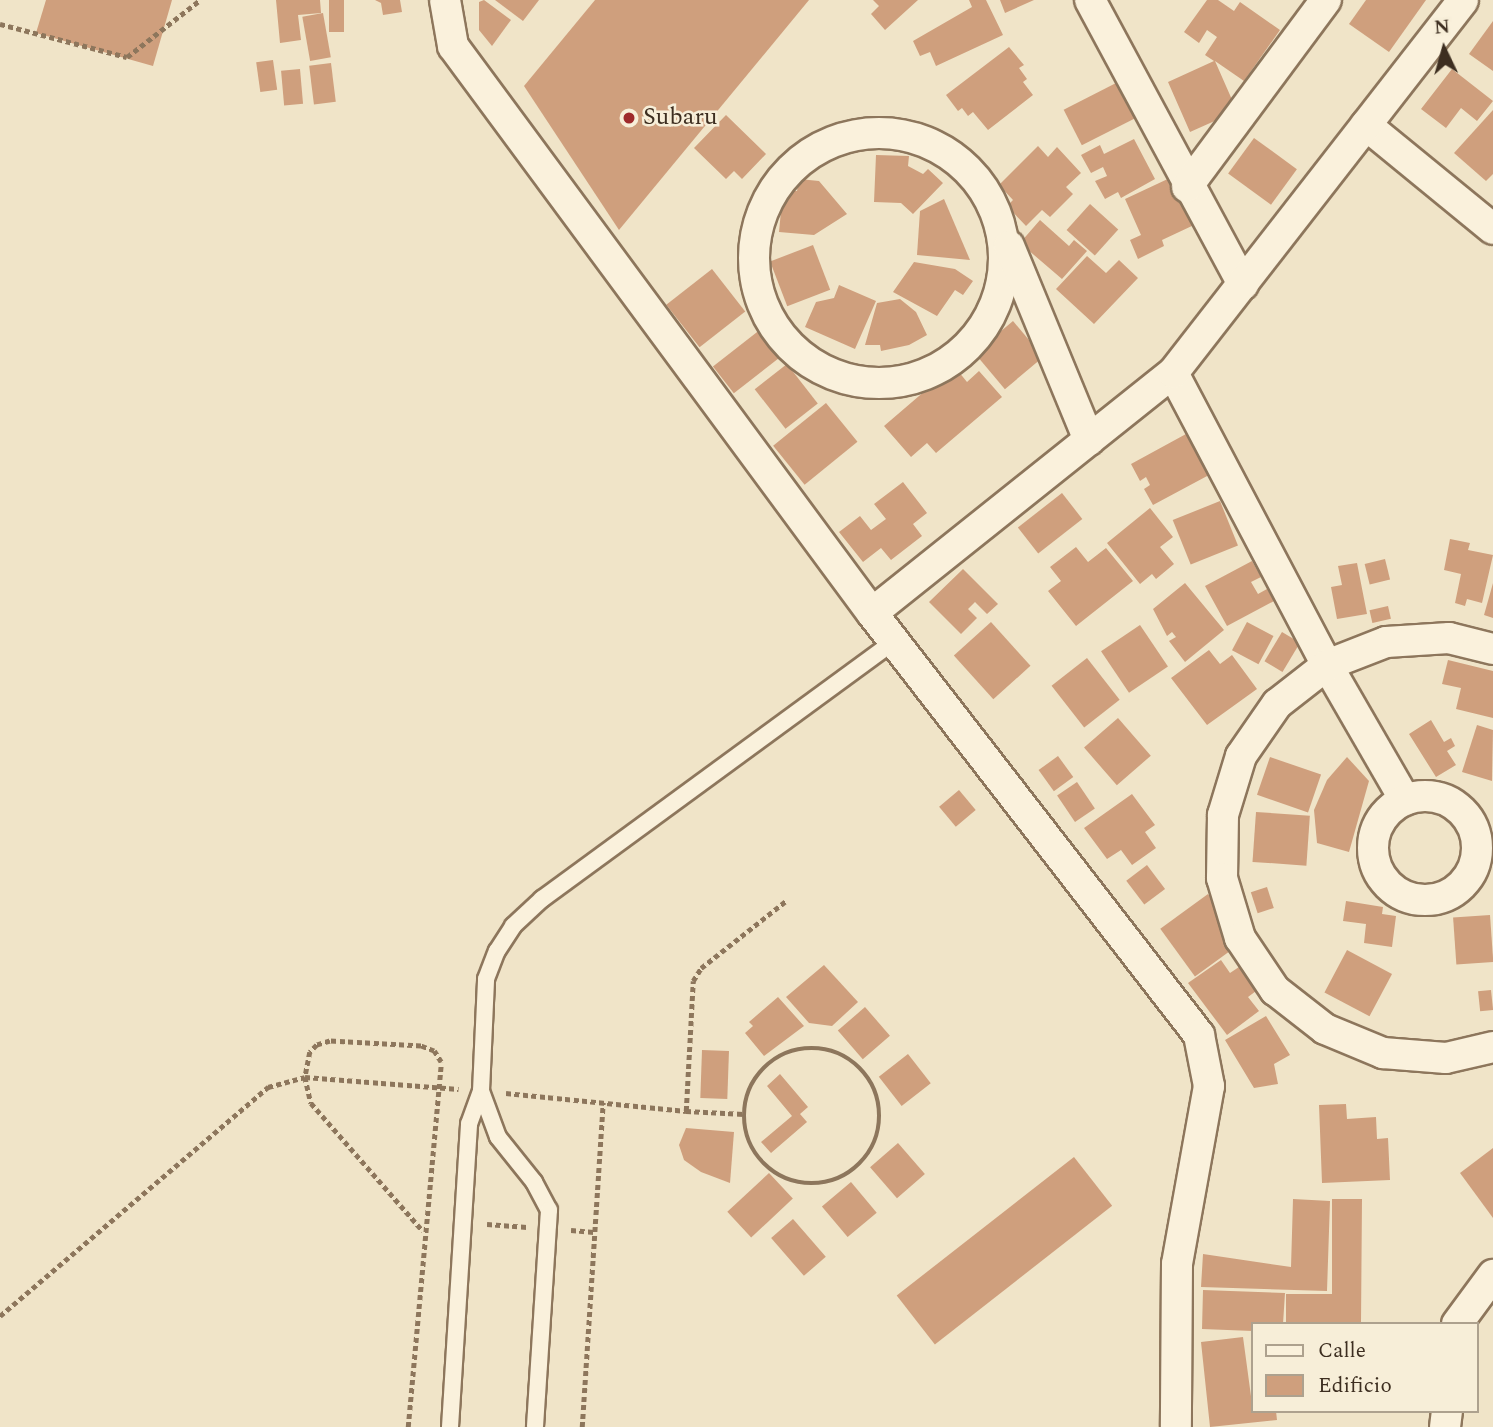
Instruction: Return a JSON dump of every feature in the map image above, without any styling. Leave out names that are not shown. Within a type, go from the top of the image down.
[{"type":"street","points":[[445,0],[453,46],[872,613],[1199,1035],[1209,1086],[1177,1264],[1176,1427]]},
{"type":"street","points":[[1090,0],[1187,187],[1242,284]]},
{"type":"street","points":[[1187,187],[1326,0]]},
{"type":"street","points":[[872,613],[1173,373],[1463,0]]},
{"type":"street","points":[[1366,125],[1493,229]]},
{"type":"street","points":[[1002,229],[1005,273],[993,315],[966,350],[929,374],[887,385],[843,379],[804,360],[773,329],[756,289],[752,249],[761,211],[782,177],[812,151],[849,136],[889,133],[928,142],[962,163],[987,192],[1089,440]]},
{"type":"street","points":[[1173,373],[1327,665],[1405,800]]},
{"type":"street","points":[[1493,649],[1449,638],[1386,642],[1327,665],[1277,704],[1241,755],[1223,816],[1222,878],[1240,938],[1275,990],[1325,1029],[1383,1053],[1446,1058],[1493,1047]]},
{"type":"street","points":[[1458,1322],[1493,1275]]},
{"type":"lane","points":[[450,1427],[469,1124],[481,1091],[486,979],[513,926],[542,899],[894,641]]},
{"type":"lane","points":[[481,1091],[498,1137],[543,1196],[548,1229],[535,1427]]},
{"type":"path","points":[[0,24],[127,57],[200,0]]},
{"type":"path","points":[[686,1111],[694,981],[701,968],[787,900]]},
{"type":"path","points":[[408,1427],[423,1231],[427,1219],[442,1062],[434,1051],[421,1046],[330,1041],[310,1052],[305,1077],[311,1103],[423,1231]]},
{"type":"path","points":[[814,1048],[848,1058],[862,1069],[872,1083],[880,1118],[878,1135],[859,1165],[828,1182],[811,1184],[793,1181],[763,1163],[746,1132],[744,1114],[747,1097],[765,1067],[796,1050],[814,1048]]},
{"type":"path","points":[[0,1316],[255,1095],[305,1077],[744,1114]]},
{"type":"path","points":[[582,1427],[603,1103]]},
{"type":"path","points":[[427,1219],[594,1232]]},
{"type":"building","points":[[46,0],[172,0],[153,66],[36,33]]},
{"type":"building","points":[[276,0],[320,0],[321,13],[298,15],[301,40],[280,43]]},
{"type":"building","points":[[329,0],[344,0],[344,32],[329,32]]},
{"type":"building","points":[[375,0],[400,0],[402,12],[383,15],[381,3]]},
{"type":"building","points":[[484,0],[511,20],[492,46],[479,30],[479,2]]},
{"type":"building","points":[[495,0],[539,0],[523,21]]},
{"type":"building","points":[[595,0],[809,0],[619,230],[524,86]]},
{"type":"building","points":[[873,0],[918,0],[885,30],[871,14],[879,6]]},
{"type":"building","points":[[969,0],[986,0],[1003,35],[936,66],[930,52],[920,56],[913,41],[972,7]]},
{"type":"building","points":[[1000,0],[1034,0],[1005,13]]},
{"type":"building","points":[[1207,0],[1218,0],[1234,11],[1240,2],[1280,30],[1244,81],[1215,61],[1237,111],[1190,132],[1168,82],[1214,61],[1205,55],[1217,37],[1207,30],[1199,43],[1184,32]]},
{"type":"building","points":[[1366,0],[1426,0],[1389,52],[1349,24]]},
{"type":"building","points":[[323,13],[331,57],[310,61],[302,17]]},
{"type":"building","points":[[1493,21],[1493,71],[1469,54]]},
{"type":"building","points":[[1009,47],[1024,65],[1019,68],[1027,79],[1023,82],[1033,95],[988,130],[973,112],[968,116],[962,108],[958,111],[946,95]]},
{"type":"building","points":[[273,60],[277,90],[260,92],[256,62]]},
{"type":"building","points":[[331,63],[336,102],[314,104],[309,66]]},
{"type":"building","points":[[300,69],[303,104],[284,106],[281,71]]},
{"type":"building","points":[[1452,69],[1493,101],[1477,121],[1461,108],[1446,128],[1421,109]]},
{"type":"building","points":[[1118,82],[1136,118],[1082,145],[1064,110]]},
{"type":"building","points":[[1493,110],[1493,174],[1486,181],[1454,153]]},
{"type":"building","points":[[726,115],[766,154],[742,179],[734,171],[726,179],[694,148]]},
{"type":"building","points":[[1254,138],[1297,169],[1271,205],[1228,174]]},
{"type":"building","points":[[1134,139],[1155,179],[1121,198],[1118,192],[1105,199],[1095,181],[1107,176],[1103,167],[1091,173],[1081,155],[1100,145],[1104,154]]},
{"type":"building","points":[[1038,146],[1048,157],[1057,147],[1081,173],[1066,187],[1073,194],[1050,217],[1042,210],[1026,226],[1007,206],[1013,200],[999,185]]},
{"type":"building","points":[[876,155],[909,156],[908,166],[923,174],[928,169],[943,183],[913,214],[901,203],[874,202]]},
{"type":"building","points":[[1172,177],[1194,225],[1162,240],[1164,246],[1138,259],[1130,240],[1141,235],[1125,199]]},
{"type":"building","points":[[799,179],[819,181],[847,214],[814,235],[779,232],[783,190],[797,191]]},
{"type":"building","points":[[944,199],[970,260],[917,255],[920,211]]},
{"type":"building","points":[[1090,204],[1118,229],[1095,255],[1067,230]]},
{"type":"building","points":[[1040,220],[1069,246],[1074,240],[1087,251],[1062,279],[1020,243]]},
{"type":"building","points":[[813,245],[830,290],[787,306],[770,261]]},
{"type":"building","points":[[1087,256],[1106,273],[1119,260],[1138,278],[1094,324],[1056,289]]},
{"type":"building","points":[[914,262],[955,269],[973,281],[963,295],[955,290],[937,316],[893,292]]},
{"type":"building","points":[[712,269],[745,312],[700,347],[666,305]]},
{"type":"building","points":[[839,285],[876,301],[855,349],[805,327],[816,302],[834,298]]},
{"type":"building","points":[[900,299],[916,312],[927,335],[909,345],[881,351],[880,345],[865,345],[877,303]]},
{"type":"building","points":[[1013,321],[1043,357],[1005,389],[975,353]]},
{"type":"building","points":[[761,329],[782,356],[734,393],[713,367]]},
{"type":"building","points":[[787,364],[818,403],[785,429],[755,389]]},
{"type":"building","points":[[954,366],[967,382],[979,371],[1002,397],[936,453],[927,443],[911,457],[884,426]]},
{"type":"building","points":[[826,403],[857,442],[805,485],[773,446]]},
{"type":"building","points":[[1186,434],[1209,475],[1153,505],[1144,489],[1150,485],[1146,477],[1140,481],[1131,464]]},
{"type":"building","points":[[903,482],[927,513],[913,524],[922,536],[891,560],[881,548],[863,562],[839,532],[860,516],[871,530],[886,519],[874,504]]},
{"type":"building","points":[[1062,493],[1082,519],[1038,553],[1018,527]]},
{"type":"building","points":[[1220,501],[1238,546],[1191,565],[1173,520]]},
{"type":"building","points":[[1150,508],[1173,537],[1160,547],[1174,564],[1156,579],[1152,574],[1140,584],[1107,543]]},
{"type":"building","points":[[1450,539],[1470,543],[1468,550],[1493,555],[1482,603],[1467,599],[1465,606],[1455,603],[1461,574],[1444,570]]},
{"type":"building","points":[[1076,547],[1088,562],[1106,548],[1133,581],[1076,626],[1048,591],[1061,581],[1050,567]]},
{"type":"building","points":[[1385,559],[1390,579],[1370,584],[1365,564]]},
{"type":"building","points":[[1252,561],[1261,577],[1251,582],[1258,594],[1267,589],[1274,601],[1227,626],[1205,586]]},
{"type":"building","points":[[1357,563],[1367,614],[1337,619],[1331,587],[1342,585],[1338,566]]},
{"type":"building","points":[[963,569],[998,604],[987,614],[975,602],[968,609],[977,618],[961,634],[929,602]]},
{"type":"building","points":[[1185,583],[1224,630],[1185,662],[1169,641],[1176,637],[1172,632],[1167,636],[1153,609]]},
{"type":"building","points":[[1493,583],[1493,618],[1484,615]]},
{"type":"building","points":[[1388,606],[1391,619],[1372,623],[1369,610]]},
{"type":"building","points":[[991,622],[1030,666],[993,699],[954,655]]},
{"type":"building","points":[[1247,622],[1273,636],[1258,664],[1232,650]]},
{"type":"building","points":[[1140,625],[1168,666],[1129,693],[1101,651]]},
{"type":"building","points":[[1282,632],[1300,643],[1282,672],[1264,661]]},
{"type":"building","points":[[1209,650],[1220,664],[1232,655],[1257,689],[1207,725],[1171,678]]},
{"type":"building","points":[[1087,658],[1120,700],[1084,727],[1052,686]]},
{"type":"building","points":[[1448,660],[1493,671],[1493,718],[1456,709],[1461,688],[1442,684]]},
{"type":"building","points":[[1118,718],[1151,756],[1117,785],[1084,748]]},
{"type":"building","points":[[1431,720],[1444,742],[1451,738],[1455,746],[1447,751],[1456,765],[1436,777],[1409,734]]},
{"type":"building","points":[[1477,725],[1493,730],[1492,781],[1462,772]]},
{"type":"building","points":[[1058,756],[1073,777],[1054,791],[1039,770]]},
{"type":"building","points":[[1270,757],[1321,775],[1308,812],[1257,795]]},
{"type":"building","points":[[1347,757],[1369,781],[1349,852],[1317,843],[1314,810],[1327,780]]},
{"type":"building","points":[[1077,782],[1095,809],[1075,822],[1057,795]]},
{"type":"building","points":[[959,790],[976,810],[956,827],[939,807]]},
{"type":"building","points":[[1132,794],[1155,825],[1145,832],[1156,848],[1132,865],[1121,850],[1107,859],[1084,828]]},
{"type":"building","points":[[1256,812],[1310,816],[1306,866],[1253,862]]},
{"type":"building","points":[[1147,865],[1165,889],[1144,905],[1126,881]]},
{"type":"building","points":[[1267,887],[1274,908],[1258,913],[1251,892]]},
{"type":"building","points":[[1208,894],[1243,942],[1195,976],[1160,929]]},
{"type":"building","points":[[1346,901],[1383,907],[1382,914],[1396,916],[1392,947],[1364,943],[1366,924],[1343,921]]},
{"type":"building","points":[[1490,915],[1493,962],[1456,964],[1453,918]]},
{"type":"building","points":[[1347,950],[1392,974],[1369,1016],[1324,992]]},
{"type":"building","points":[[1221,960],[1230,973],[1242,965],[1260,988],[1248,997],[1259,1011],[1227,1035],[1188,983]]},
{"type":"building","points":[[824,965],[858,1002],[832,1026],[809,1023],[786,997]]},
{"type":"building","points":[[1491,990],[1493,1010],[1480,1011],[1478,991]]},
{"type":"building","points":[[778,997],[804,1026],[764,1056],[745,1033],[753,1026],[749,1022]]},
{"type":"building","points":[[865,1007],[890,1036],[863,1059],[838,1031]]},
{"type":"building","points":[[1266,1016],[1290,1055],[1274,1064],[1278,1084],[1254,1088],[1225,1040]]},
{"type":"building","points":[[702,1050],[729,1051],[727,1099],[700,1098]]},
{"type":"building","points":[[908,1054],[931,1083],[902,1106],[879,1077]]},
{"type":"building","points":[[780,1074],[808,1107],[800,1114],[807,1122],[771,1153],[761,1142],[792,1116],[767,1086]]},
{"type":"building","points":[[1346,1104],[1347,1119],[1376,1117],[1377,1139],[1388,1138],[1390,1180],[1322,1183],[1319,1105]]},
{"type":"building","points":[[686,1128],[734,1132],[730,1183],[701,1172],[684,1160],[679,1145]]},
{"type":"building","points":[[898,1143],[925,1174],[897,1198],[870,1167]]},
{"type":"building","points":[[1493,1148],[1493,1218],[1460,1173]]},
{"type":"building","points":[[1074,1157],[1112,1206],[935,1344],[897,1296]]},
{"type":"building","points":[[769,1173],[793,1199],[751,1237],[727,1212]]},
{"type":"building","points":[[851,1182],[877,1213],[848,1237],[822,1206]]},
{"type":"building","points":[[1293,1199],[1330,1201],[1327,1291],[1201,1287],[1203,1254],[1291,1267]]},
{"type":"building","points":[[1332,1199],[1362,1199],[1361,1322],[1286,1322],[1286,1294],[1332,1294]]},
{"type":"building","points":[[793,1219],[826,1257],[804,1276],[771,1238]]},
{"type":"building","points":[[1203,1290],[1285,1293],[1283,1322],[1252,1322],[1252,1331],[1202,1329]]},
{"type":"building","points":[[1243,1337],[1252,1413],[1276,1413],[1277,1420],[1210,1427],[1201,1342]]},
{"type":"place","name":"Subaru","points":[[629,118]]}]
